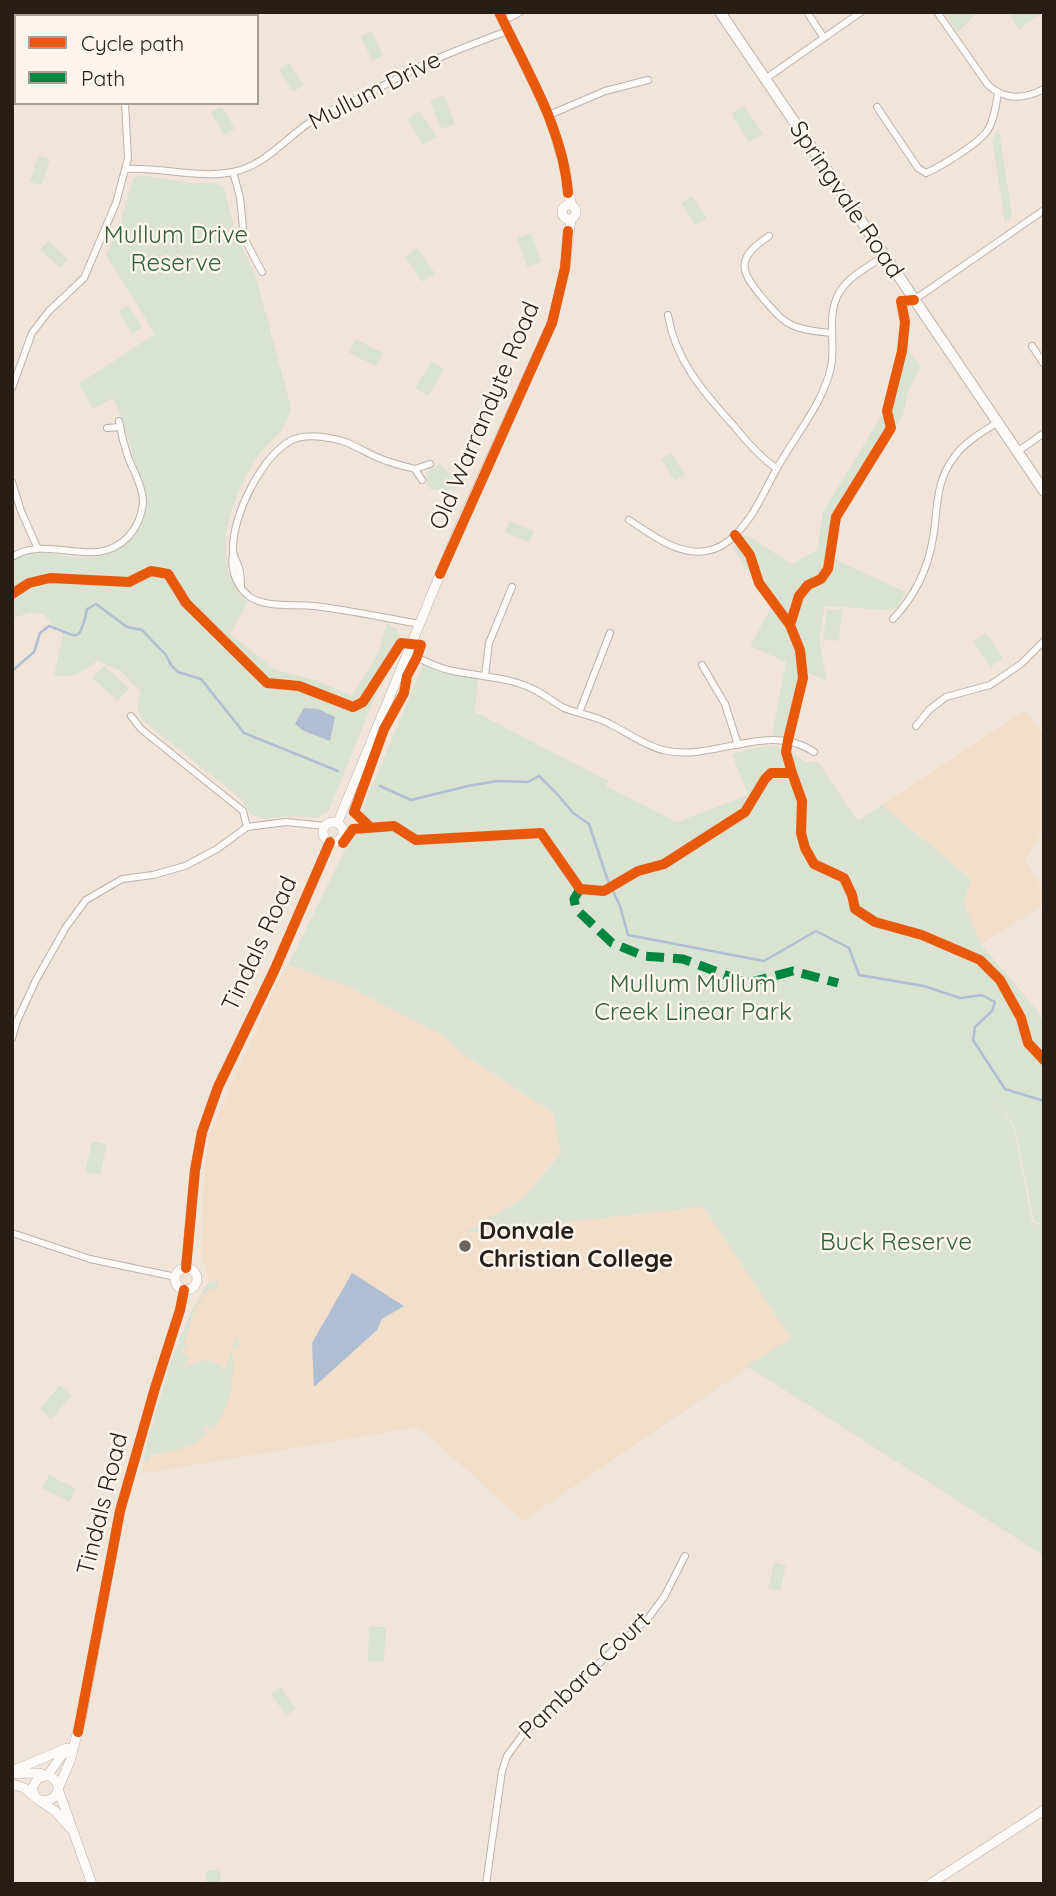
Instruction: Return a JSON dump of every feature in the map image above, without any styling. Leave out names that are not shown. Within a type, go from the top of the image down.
[{"type":"main road","name":"Springvale Road","points":[[720,12],[1044,491]]},
{"type":"main road","name":"Old Warrandyte Road","points":[[338,822],[462,521],[552,323],[565,268],[568,218],[561,212],[568,205],[566,171],[549,115],[503,21]]},
{"type":"main road","points":[[332,821],[338,822],[342,826],[343,835],[337,842],[330,842],[324,835],[324,826],[332,821]]},
{"type":"main road","name":"Tindals Road","points":[[186,1268],[195,1170],[205,1122],[245,1027],[274,971],[330,842]]},
{"type":"main road","points":[[186,1268],[193,1270],[197,1280],[194,1287],[184,1290],[177,1284],[176,1277],[186,1268]]},
{"type":"main road","name":"Tindals Road","points":[[58,1789],[78,1732],[120,1511],[184,1290]]},
{"type":"main road","name":"Tindals Road","points":[[47,1776],[78,1732]]},
{"type":"main road","points":[[12,1772],[67,1748]]},
{"type":"main road","points":[[12,1772],[47,1776],[54,1780],[92,1884]]},
{"type":"main road","points":[[47,1776],[34,1782],[32,1791],[37,1799],[52,1799],[58,1789]]},
{"type":"main road","points":[[12,1784],[52,1808],[72,1830]]},
{"type":"main road","points":[[930,1884],[1044,1810]]},
{"type":"street","name":"Mullum Drive","points":[[127,169],[156,168],[207,174],[233,172],[261,161],[307,124],[328,111],[363,96],[520,12]]},
{"type":"street","points":[[807,12],[824,38]]},
{"type":"street","points":[[765,79],[861,12]]},
{"type":"street","points":[[937,12],[988,85],[998,93],[1022,97],[1044,89]]},
{"type":"street","points":[[549,115],[606,91],[648,80]]},
{"type":"street","points":[[877,107],[918,168],[926,173],[975,142],[986,131],[998,93]]},
{"type":"street","points":[[12,388],[32,333],[40,321],[85,275],[119,195],[127,169],[125,105]]},
{"type":"street","points":[[233,172],[240,197],[244,238],[262,272]]},
{"type":"street","points":[[914,300],[1044,210]]},
{"type":"street","points":[[769,236],[746,256],[743,267],[746,278],[780,318],[793,326],[832,333]]},
{"type":"street","points":[[629,520],[669,544],[704,552],[721,547],[746,524],[820,394],[831,366],[832,333],[838,294],[855,275],[884,256]]},
{"type":"street","points":[[668,315],[670,330],[678,350],[706,397],[763,459],[776,468]]},
{"type":"street","points":[[1031,346],[1044,364]]},
{"type":"street","points":[[892,619],[911,597],[925,566],[933,539],[937,492],[943,475],[963,447],[998,422]]},
{"type":"street","points":[[12,557],[37,547],[78,554],[98,553],[118,545],[132,532],[141,513],[142,494],[120,424],[107,428]]},
{"type":"street","points":[[1017,452],[1044,433]]},
{"type":"street","points":[[421,624],[315,607],[263,602],[245,593],[233,554],[236,527],[250,489],[262,468],[294,439],[332,438],[350,443],[378,458],[415,469],[430,464]]},
{"type":"street","points":[[415,469],[422,480]]},
{"type":"street","points":[[12,482],[37,547]]},
{"type":"street","points":[[485,675],[489,643],[512,587]]},
{"type":"street","points":[[579,713],[610,633]]},
{"type":"street","points":[[916,726],[929,710],[946,697],[990,685],[1021,664],[1044,641]]},
{"type":"street","points":[[408,656],[438,668],[509,679],[537,691],[563,707],[606,722],[661,750],[691,754],[765,739],[788,740],[804,745],[814,752]]},
{"type":"street","points":[[702,665],[725,704],[738,745]]},
{"type":"street","points":[[131,716],[141,729],[243,811],[247,827]]},
{"type":"street","points":[[12,1038],[36,980],[66,927],[86,900],[122,878],[153,875],[186,866],[217,849],[247,827],[286,821],[324,826]]},
{"type":"street","points":[[12,1233],[90,1259],[176,1277]]},
{"type":"street","name":"Pambara Court","points":[[486,1884],[502,1771],[507,1756],[524,1733],[648,1618],[664,1597],[685,1556]]},
{"type":"shaded area","points":[[1025,710],[1044,736],[1044,829],[1025,860],[1044,891],[1044,905],[981,944],[964,903],[971,879],[882,805]]},
{"type":"shaded area","name":"Donvale Christian College","points":[[288,965],[345,985],[442,1035],[460,1052],[553,1113],[561,1152],[523,1198],[466,1232],[703,1207],[792,1338],[523,1521],[419,1427],[140,1474],[163,1388],[197,1300],[209,1287],[207,1268],[201,1259],[204,1174],[209,1135],[277,983]]},
{"type":"green space","points":[[944,12],[977,12],[958,33]]},
{"type":"green space","points":[[1008,12],[1044,12],[1019,29]]},
{"type":"green space","points":[[372,31],[383,55],[372,61],[361,36]]},
{"type":"green space","points":[[289,63],[304,85],[293,92],[279,70]]},
{"type":"green space","points":[[444,95],[455,124],[441,129],[430,101]]},
{"type":"green space","points":[[222,106],[235,129],[224,135],[211,112]]},
{"type":"green space","points":[[744,106],[763,134],[749,142],[731,114]]},
{"type":"green space","points":[[419,111],[437,136],[424,145],[407,120]]},
{"type":"green space","points":[[999,129],[1012,216],[1005,222],[992,140]]},
{"type":"green space","points":[[38,156],[50,159],[42,185],[30,182]]},
{"type":"green space","name":"Mullum Drive Reserve","points":[[139,175],[190,183],[216,183],[224,187],[236,235],[255,274],[291,407],[285,425],[261,451],[247,475],[231,512],[226,551],[228,570],[236,587],[248,602],[230,634],[276,670],[318,681],[352,696],[379,651],[387,623],[397,629],[400,636],[328,812],[317,818],[293,816],[265,819],[251,815],[241,799],[142,720],[137,707],[141,692],[121,671],[97,661],[77,674],[54,675],[63,635],[43,614],[30,612],[12,619],[12,561],[30,553],[86,558],[100,556],[129,541],[140,527],[146,511],[144,485],[113,398],[93,409],[79,384],[155,334],[106,255],[121,221],[133,179]]},
{"type":"green space","points":[[692,196],[707,218],[696,225],[681,203]]},
{"type":"green space","points":[[531,233],[541,262],[527,267],[517,238]]},
{"type":"green space","points":[[48,241],[68,259],[60,268],[40,250]]},
{"type":"green space","points":[[417,248],[435,273],[423,282],[405,257]]},
{"type":"green space","points":[[128,305],[142,327],[132,334],[118,311]]},
{"type":"green space","points":[[900,338],[921,367],[909,390],[903,415],[840,516],[834,559],[906,592],[897,608],[887,610],[825,606],[819,638],[827,681],[806,672],[794,738],[772,735],[786,662],[750,646],[772,606],[733,548],[746,535],[792,564],[817,550],[823,512],[883,413]]},
{"type":"green space","points":[[355,339],[383,353],[376,366],[349,353]]},
{"type":"green space","points":[[431,362],[444,369],[428,396],[415,388]]},
{"type":"green space","points":[[671,453],[685,475],[675,481],[661,459]]},
{"type":"green space","points":[[440,464],[458,483],[455,491],[428,489],[426,472]]},
{"type":"green space","points":[[510,521],[534,531],[529,543],[505,532]]},
{"type":"green space","points":[[827,609],[842,610],[839,641],[823,639]]},
{"type":"green space","points":[[986,633],[1003,658],[991,667],[973,642]]},
{"type":"green space","name":"Mullum Mullum Creek Linear Park","points":[[423,665],[478,678],[475,712],[608,781],[606,786],[677,822],[748,795],[732,754],[762,747],[778,747],[795,754],[805,762],[818,762],[858,821],[882,805],[971,879],[964,903],[981,944],[1035,1008],[1044,1023],[1044,1224],[1034,1221],[1015,1128],[995,1097],[1014,1129],[1032,1222],[1044,1226],[1044,1556],[747,1366],[791,1338],[703,1207],[464,1233],[523,1198],[561,1153],[553,1113],[460,1052],[442,1035],[345,985],[288,965],[344,852]]},
{"type":"green space","points":[[104,666],[129,688],[118,701],[92,678]]},
{"type":"green space","points":[[92,1141],[107,1145],[100,1175],[85,1172]]},
{"type":"green space","points":[[209,1281],[217,1282],[219,1289],[208,1289],[206,1295],[202,1294],[199,1299],[202,1304],[197,1302],[184,1343],[188,1347],[182,1349],[183,1355],[188,1354],[183,1368],[205,1360],[215,1363],[224,1371],[238,1332],[238,1346],[232,1349],[232,1381],[225,1409],[211,1431],[206,1426],[203,1428],[208,1434],[180,1449],[150,1455],[151,1461],[145,1462],[143,1458],[146,1446],[179,1340],[188,1319],[198,1300]]},
{"type":"green space","points":[[60,1385],[72,1396],[51,1419],[40,1409]]},
{"type":"green space","points":[[49,1475],[76,1489],[69,1502],[42,1488]]},
{"type":"green space","points":[[774,1562],[786,1565],[780,1591],[768,1588]]},
{"type":"green space","points":[[369,1627],[386,1627],[384,1662],[368,1661]]},
{"type":"green space","points":[[281,1687],[296,1709],[286,1716],[271,1694]]},
{"type":"green space","points":[[219,1869],[222,1884],[207,1884],[205,1872]]},
{"type":"water","points":[[304,708],[318,709],[335,717],[330,741],[304,731],[295,724]]},
{"type":"water","points":[[352,1273],[404,1306],[382,1319],[377,1330],[314,1387],[312,1343]]},
{"type":"waterway","points":[[12,671],[34,652],[40,633],[49,626],[76,635],[82,629],[87,609],[96,604],[127,627],[142,630],[178,672],[201,679],[244,733],[338,771]]},
{"type":"waterway","points":[[380,786],[411,800],[497,781],[528,782],[539,776],[573,813],[589,824],[628,935],[764,961],[816,931],[849,948],[859,975],[924,986],[960,998],[982,995],[995,1002],[992,1011],[975,1027],[973,1040],[1005,1089],[1044,1101]]},
{"type":"waterway","points":[[1044,1191],[1044,1220]]},
{"type":"marked path","points":[[580,889],[574,899],[576,909],[612,943],[644,956],[683,959],[747,983],[793,971],[838,983]]},
{"type":"cycle path","points":[[499,12],[551,122],[565,169],[568,193]]},
{"type":"cycle path","points":[[440,574],[552,323],[565,268],[568,231]]},
{"type":"cycle path","points":[[792,773],[786,752],[803,678],[800,650],[790,625],[799,596],[808,585],[821,579],[828,569],[836,517],[891,428],[887,411],[902,351],[905,322],[901,301],[914,300]]},
{"type":"cycle path","points":[[735,535],[750,555],[759,583],[790,625]]},
{"type":"cycle path","points":[[12,594],[29,583],[50,578],[129,582],[151,571],[168,574],[186,603],[267,683],[299,686],[353,707],[363,702],[401,643],[421,645],[407,676],[404,693],[384,729],[354,812],[370,827]]},
{"type":"cycle path","points":[[343,843],[353,829],[394,826],[416,840],[541,833],[580,889],[604,891],[638,871],[664,864],[745,812],[771,773],[792,773],[802,801],[801,833],[805,848],[814,864],[844,878],[855,909],[875,922],[922,935],[980,960],[1000,980],[1021,1018],[1028,1043],[1044,1060]]},
{"type":"cycle path","points":[[186,1268],[195,1170],[202,1132],[218,1087],[274,971],[330,842]]},
{"type":"cycle path","points":[[78,1732],[120,1511],[184,1290]]},
{"type":"place","name":"Donvale Christian College","points":[[465,1246]]},
{"type":"park label","name":"Buck Reserve","points":[[896,1243]]}]
